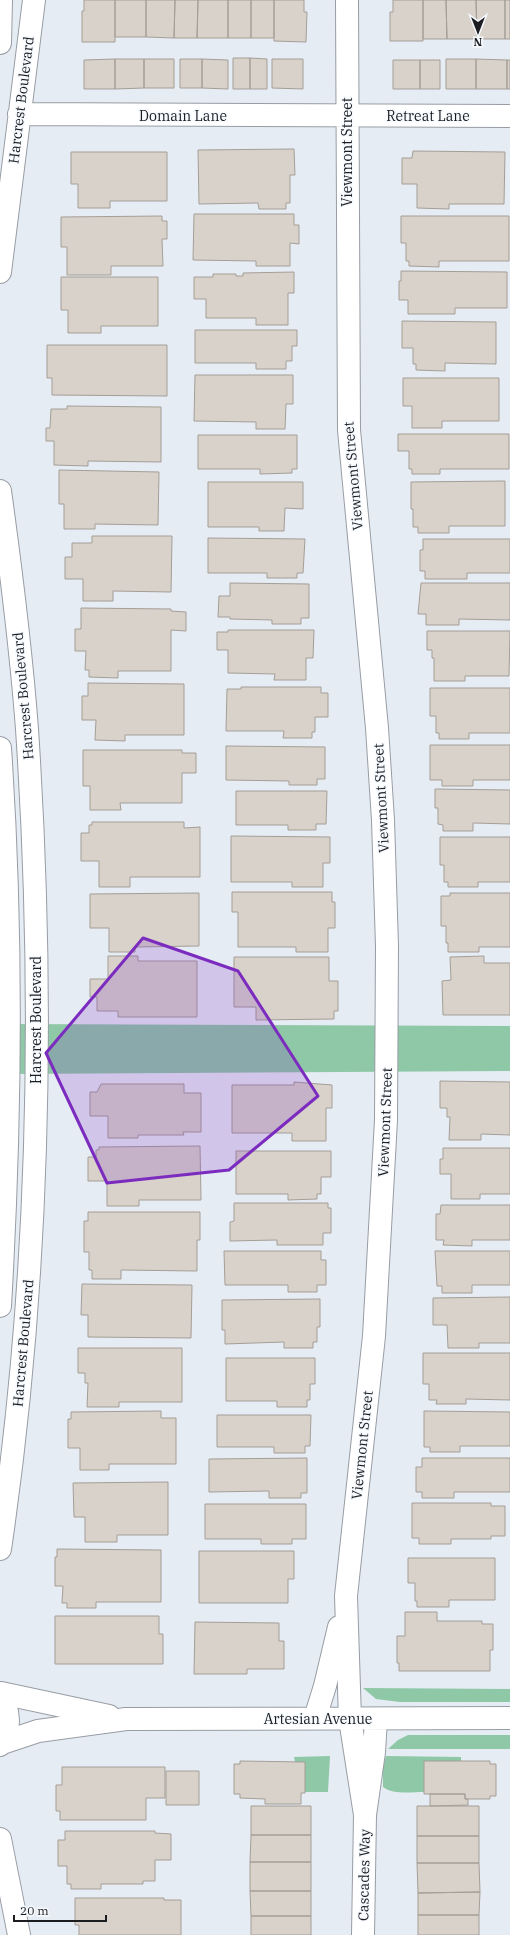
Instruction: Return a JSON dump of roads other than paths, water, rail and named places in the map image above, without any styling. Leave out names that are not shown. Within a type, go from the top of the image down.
[{"type":"street","name":"Harcrest Boulevard","points":[[0,43],[1,0]]},
{"type":"street","name":"Harcrest Boulevard","points":[[0,272],[34,0]]},
{"type":"street","name":"Viewmont Street","points":[[315,1718],[325,1686],[346,1596],[374,1336],[386,1120],[387,946],[380,778],[373,679],[349,430],[347,0]]},
{"type":"street","name":"Domain Lane","points":[[19,114],[347,116]]},
{"type":"street","name":"Retreat Lane","points":[[347,116],[510,116]]},
{"type":"street","name":"Harcrest Boulevard","points":[[0,491],[20,647],[27,728],[34,867],[36,967],[34,1160],[27,1298],[13,1457],[0,1549]]},
{"type":"street","name":"Harcrest Boulevard","points":[[0,748],[7,849],[10,1056],[6,1204],[0,1306]]},
{"type":"street","name":"Viewmont Street","points":[[346,1596],[350,1719]]},
{"type":"street","name":"Artesian Avenue","points":[[0,1693],[126,1719]]},
{"type":"street","points":[[0,1693],[6,1705],[8,1718],[7,1731],[1,1744]]},
{"type":"street","name":"Artesian Avenue","points":[[1,1744],[38,1731],[126,1719],[510,1718]]},
{"type":"street","name":"Cascades Way","points":[[350,1719],[365,1814]]},
{"type":"street","name":"Cascades Way","points":[[363,1935],[365,1814],[374,1752],[376,1719]]},
{"type":"street","points":[[0,1839],[19,1935]]}]
